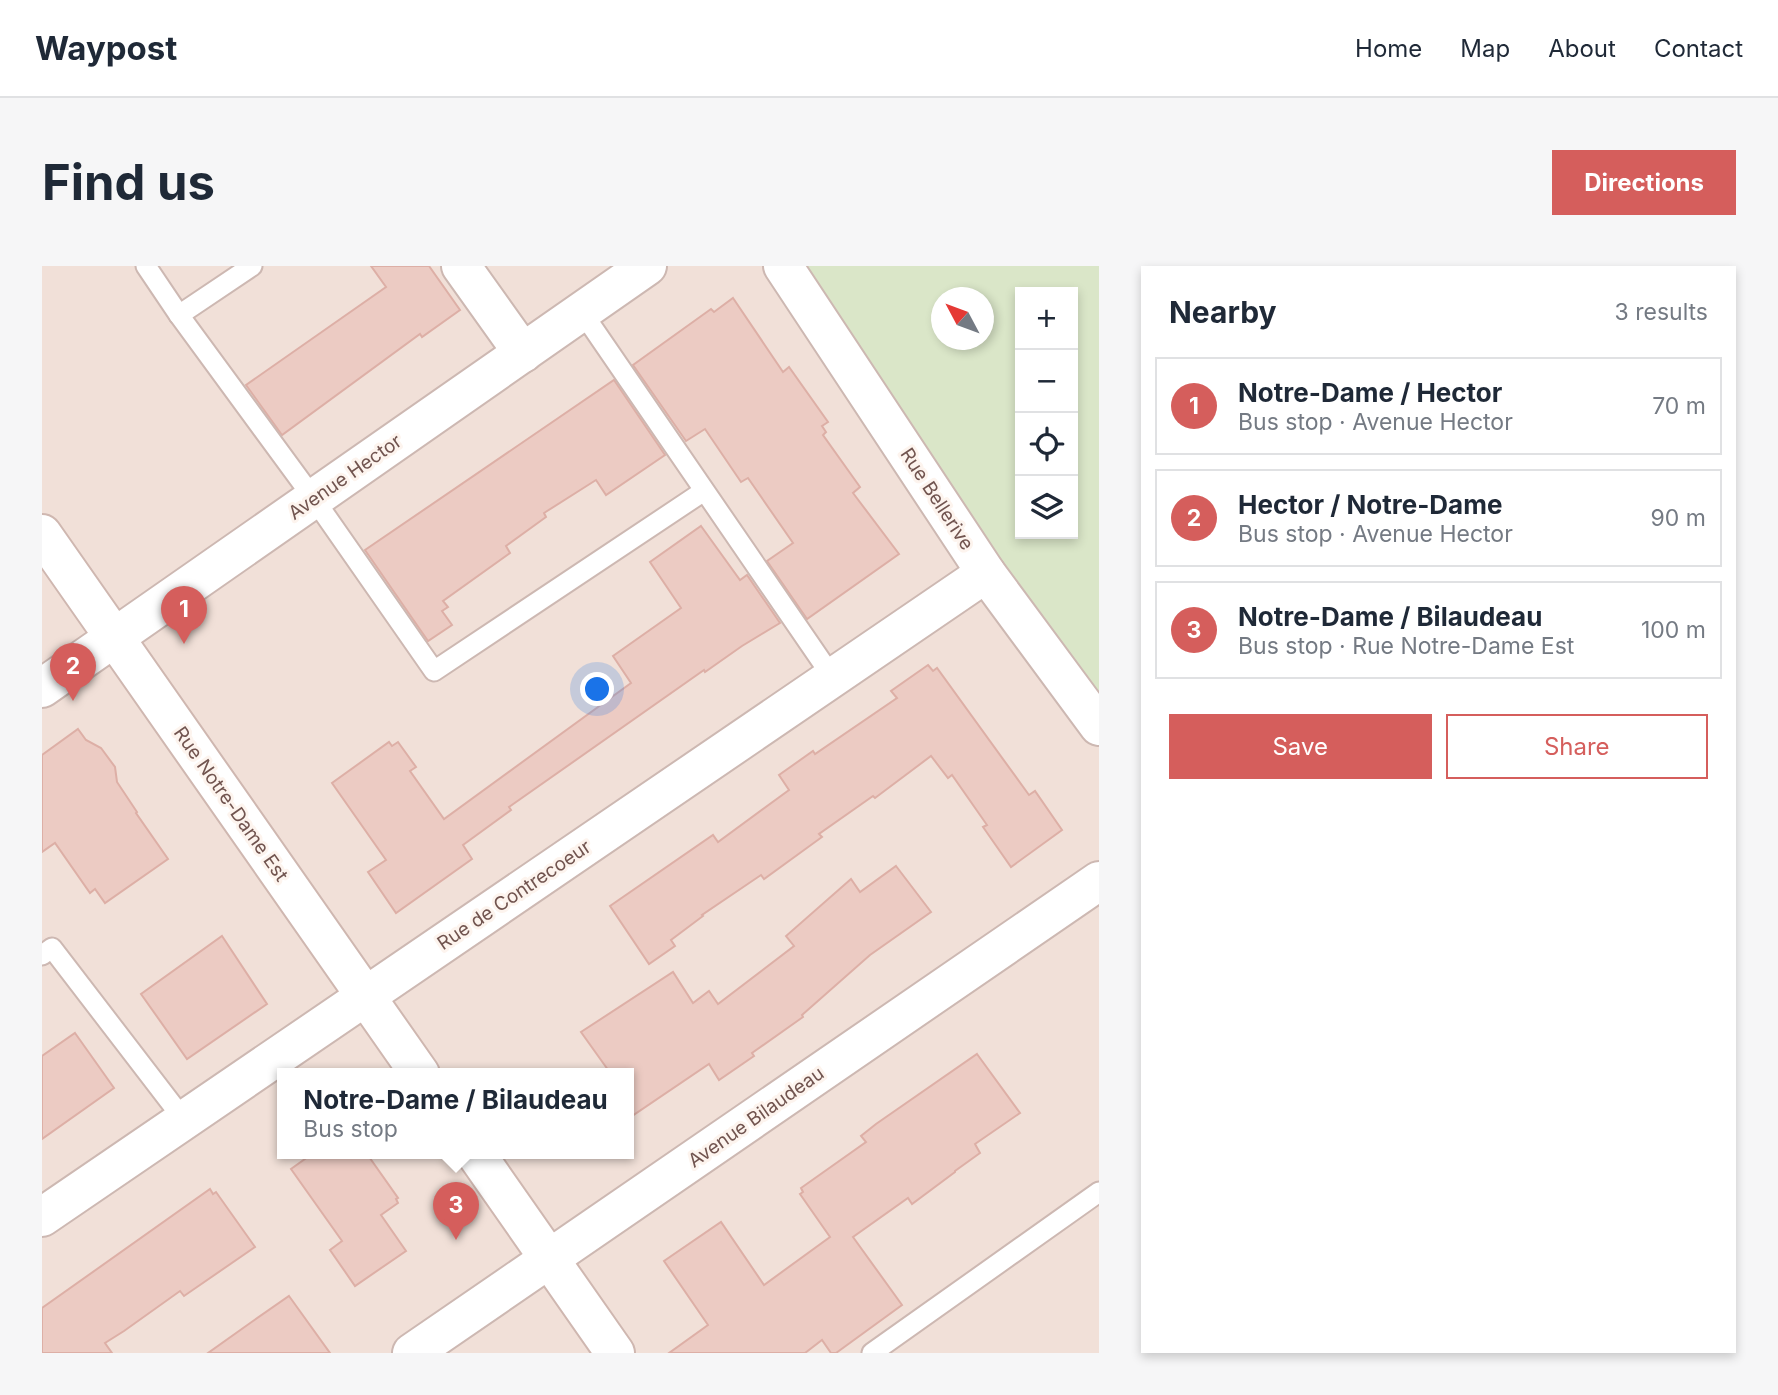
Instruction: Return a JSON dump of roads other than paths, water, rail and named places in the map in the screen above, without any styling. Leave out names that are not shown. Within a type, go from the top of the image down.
[{"type":"street","points":[[461,266],[523,353]]},
{"type":"street","name":"Avenue Hector","points":[[42,688],[648,266]]},
{"type":"street","name":"Rue Bellerive","points":[[783,266],[986,573],[1099,726]]},
{"type":"street","name":"Rue Notre-Dame Est","points":[[42,534],[416,1068]]},
{"type":"street","name":"Rue de Contrecoeur","points":[[42,1217],[986,573]]},
{"type":"street","name":"Avenue Bilaudeau","points":[[412,1353],[1099,881]]},
{"type":"street","points":[[479,1159],[615,1353]]},
{"type":"lane","points":[[146,266],[434,671],[704,491]]},
{"type":"lane","points":[[179,315],[252,266]]},
{"type":"lane","points":[[582,312],[833,678]]},
{"type":"lane","points":[[42,955],[52,948],[184,1120]]},
{"type":"lane","points":[[872,1353],[1099,1192]]},
{"type":"place","name":"Notre-Dame / Hector","points":[[184,644]]},
{"type":"place","name":"Hector / Notre-Dame","points":[[73,701]]},
{"type":"place","name":"Notre-Dame / Bilaudeau","points":[[456,1240]]}]
